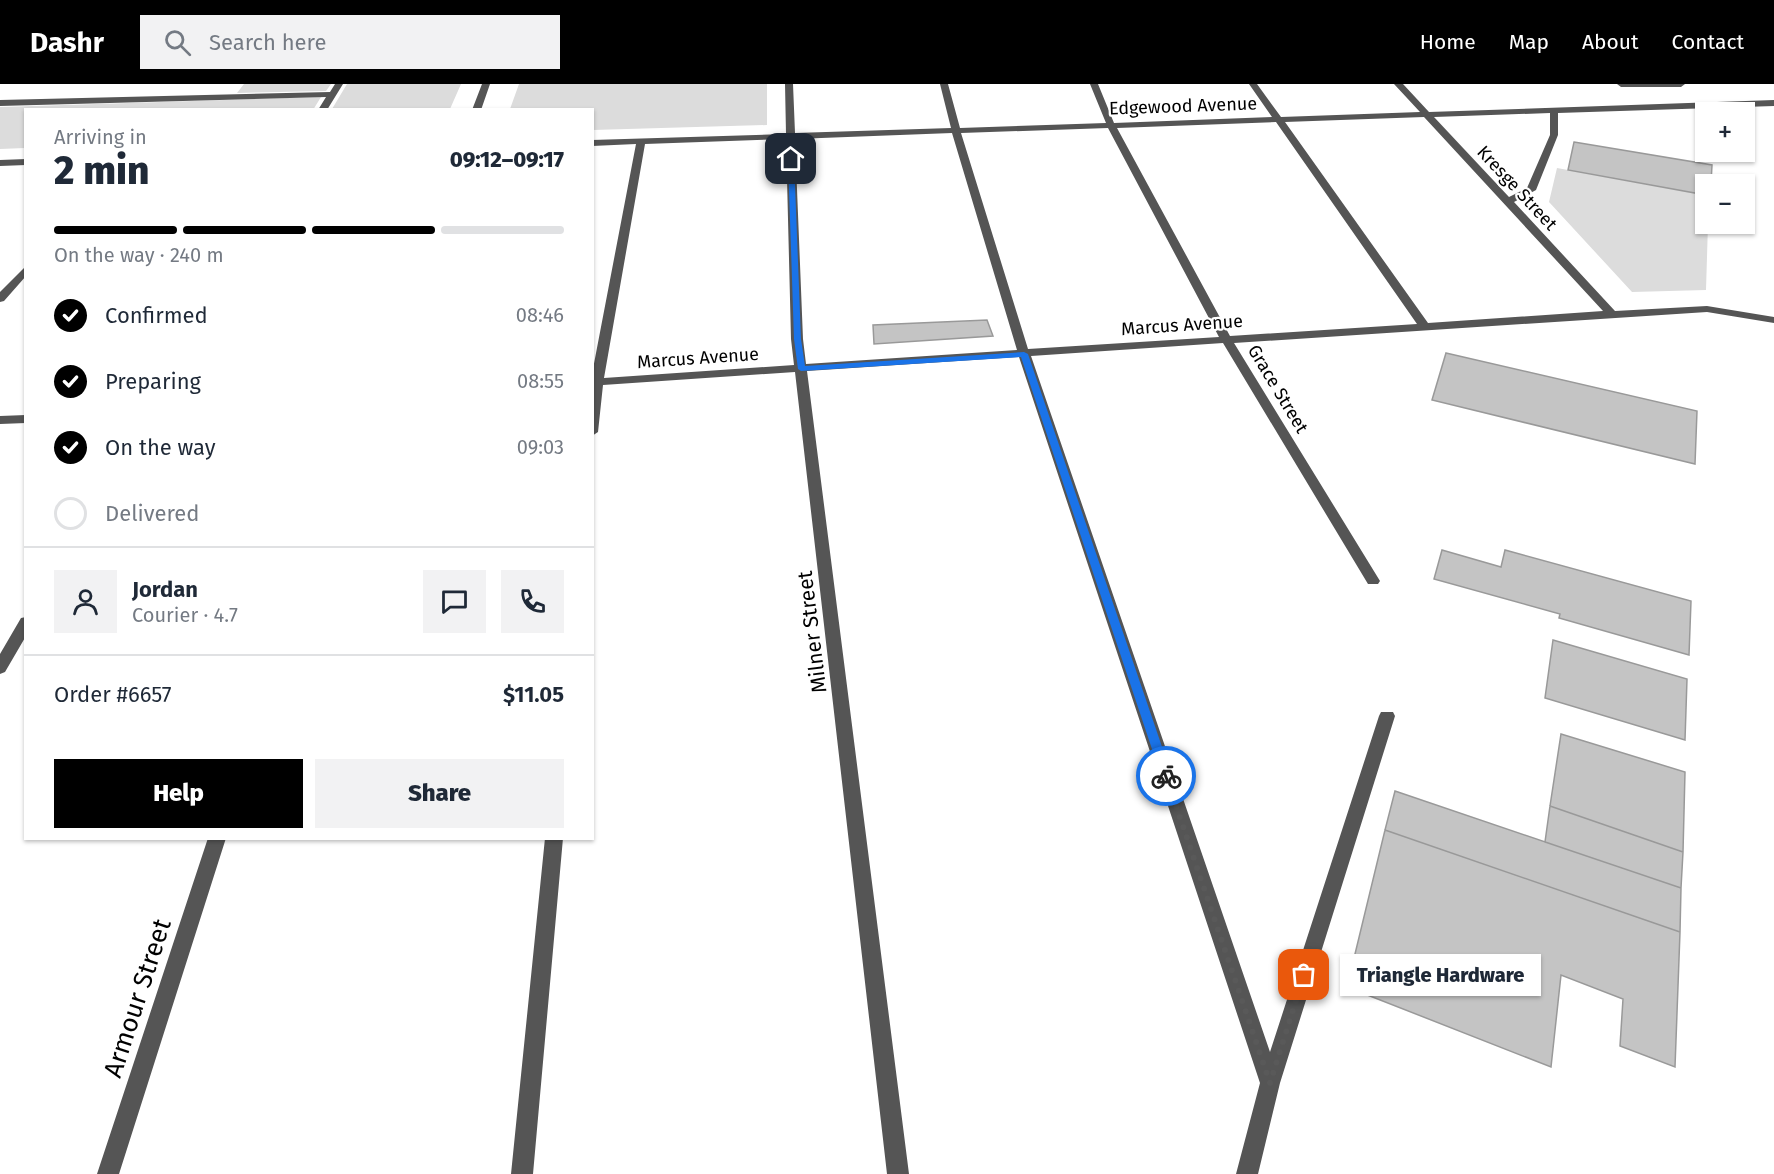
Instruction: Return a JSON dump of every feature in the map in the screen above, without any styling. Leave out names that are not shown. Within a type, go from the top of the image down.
[{"type":"street","points":[[323,108],[339,84]]},
{"type":"street","points":[[477,108],[486,84]]},
{"type":"street","name":"Milner Street","points":[[789,84],[797,339],[898,1174]]},
{"type":"street","points":[[944,84],[956,131],[1024,354],[1270,1083]]},
{"type":"street","name":"Grace Street","points":[[1094,84],[1111,125],[1226,339],[1373,581]]},
{"type":"street","points":[[1253,84],[1424,325]]},
{"type":"street","name":"Kresge Street","points":[[1398,84],[1612,314]]},
{"type":"street","points":[[1622,84],[1681,84]]},
{"type":"street","points":[[1622,84],[1632,92]]},
{"type":"street","points":[[0,103],[333,94]]},
{"type":"street","points":[[1641,99],[1649,107]]},
{"type":"street","name":"Edgewood Avenue","points":[[594,143],[1774,103]]},
{"type":"street","points":[[1508,202],[1531,190],[1554,135],[1554,110]]},
{"type":"street","points":[[594,399],[595,382],[641,142]]},
{"type":"street","points":[[0,163],[24,162]]},
{"type":"street","points":[[0,299],[24,271]]},
{"type":"street","name":"Marcus Avenue","points":[[595,382],[1424,325],[1707,309],[1774,320]]},
{"type":"street","points":[[0,420],[24,419]]},
{"type":"street","points":[[0,668],[24,626]]},
{"type":"street","points":[[1246,1174],[1270,1083],[1387,716]]},
{"type":"street","name":"Armour Street","points":[[108,1174],[216,840]]},
{"type":"street","points":[[522,1174],[554,840]]},
{"type":"shaded area","points":[[244,84],[331,84],[326,91],[237,93]]},
{"type":"shaded area","points":[[347,84],[461,84],[450,108],[333,108]]},
{"type":"shaded area","points":[[519,84],[767,84],[767,125],[594,130],[594,108],[510,108]]},
{"type":"shaded area","points":[[321,97],[314,108],[24,108],[24,148],[0,149],[0,107]]},
{"type":"shaded area","points":[[1557,168],[1695,193],[1695,234],[1708,234],[1706,290],[1632,292],[1549,202]]},
{"type":"building","points":[[1574,142],[1712,165],[1712,174],[1695,174],[1695,193],[1568,170]]},
{"type":"building","points":[[987,320],[993,336],[874,344],[873,325]]},
{"type":"building","points":[[1446,353],[1697,411],[1695,464],[1432,400]]},
{"type":"building","points":[[1442,550],[1501,567],[1505,550],[1691,601],[1689,655],[1559,618],[1560,614],[1434,579]]},
{"type":"building","points":[[1553,640],[1687,679],[1685,740],[1545,698]]},
{"type":"building","points":[[1561,734],[1685,772],[1683,852],[1550,806]]},
{"type":"building","points":[[1395,791],[1681,888],[1680,932],[1385,830]]},
{"type":"building","points":[[1550,806],[1683,852],[1681,888],[1545,842]]},
{"type":"building","points":[[1385,830],[1680,932],[1675,1067],[1620,1046],[1623,999],[1561,975],[1551,1067],[1347,987]]},
{"type":"way so far","points":[[1166,776],[1270,1083],[1304,975]]},
{"type":"place","name":"Triangle Hardware","points":[[1304,975]]},
{"type":"route","points":[[791,159],[797,339],[801,369],[1024,354],[1166,776]]}]
